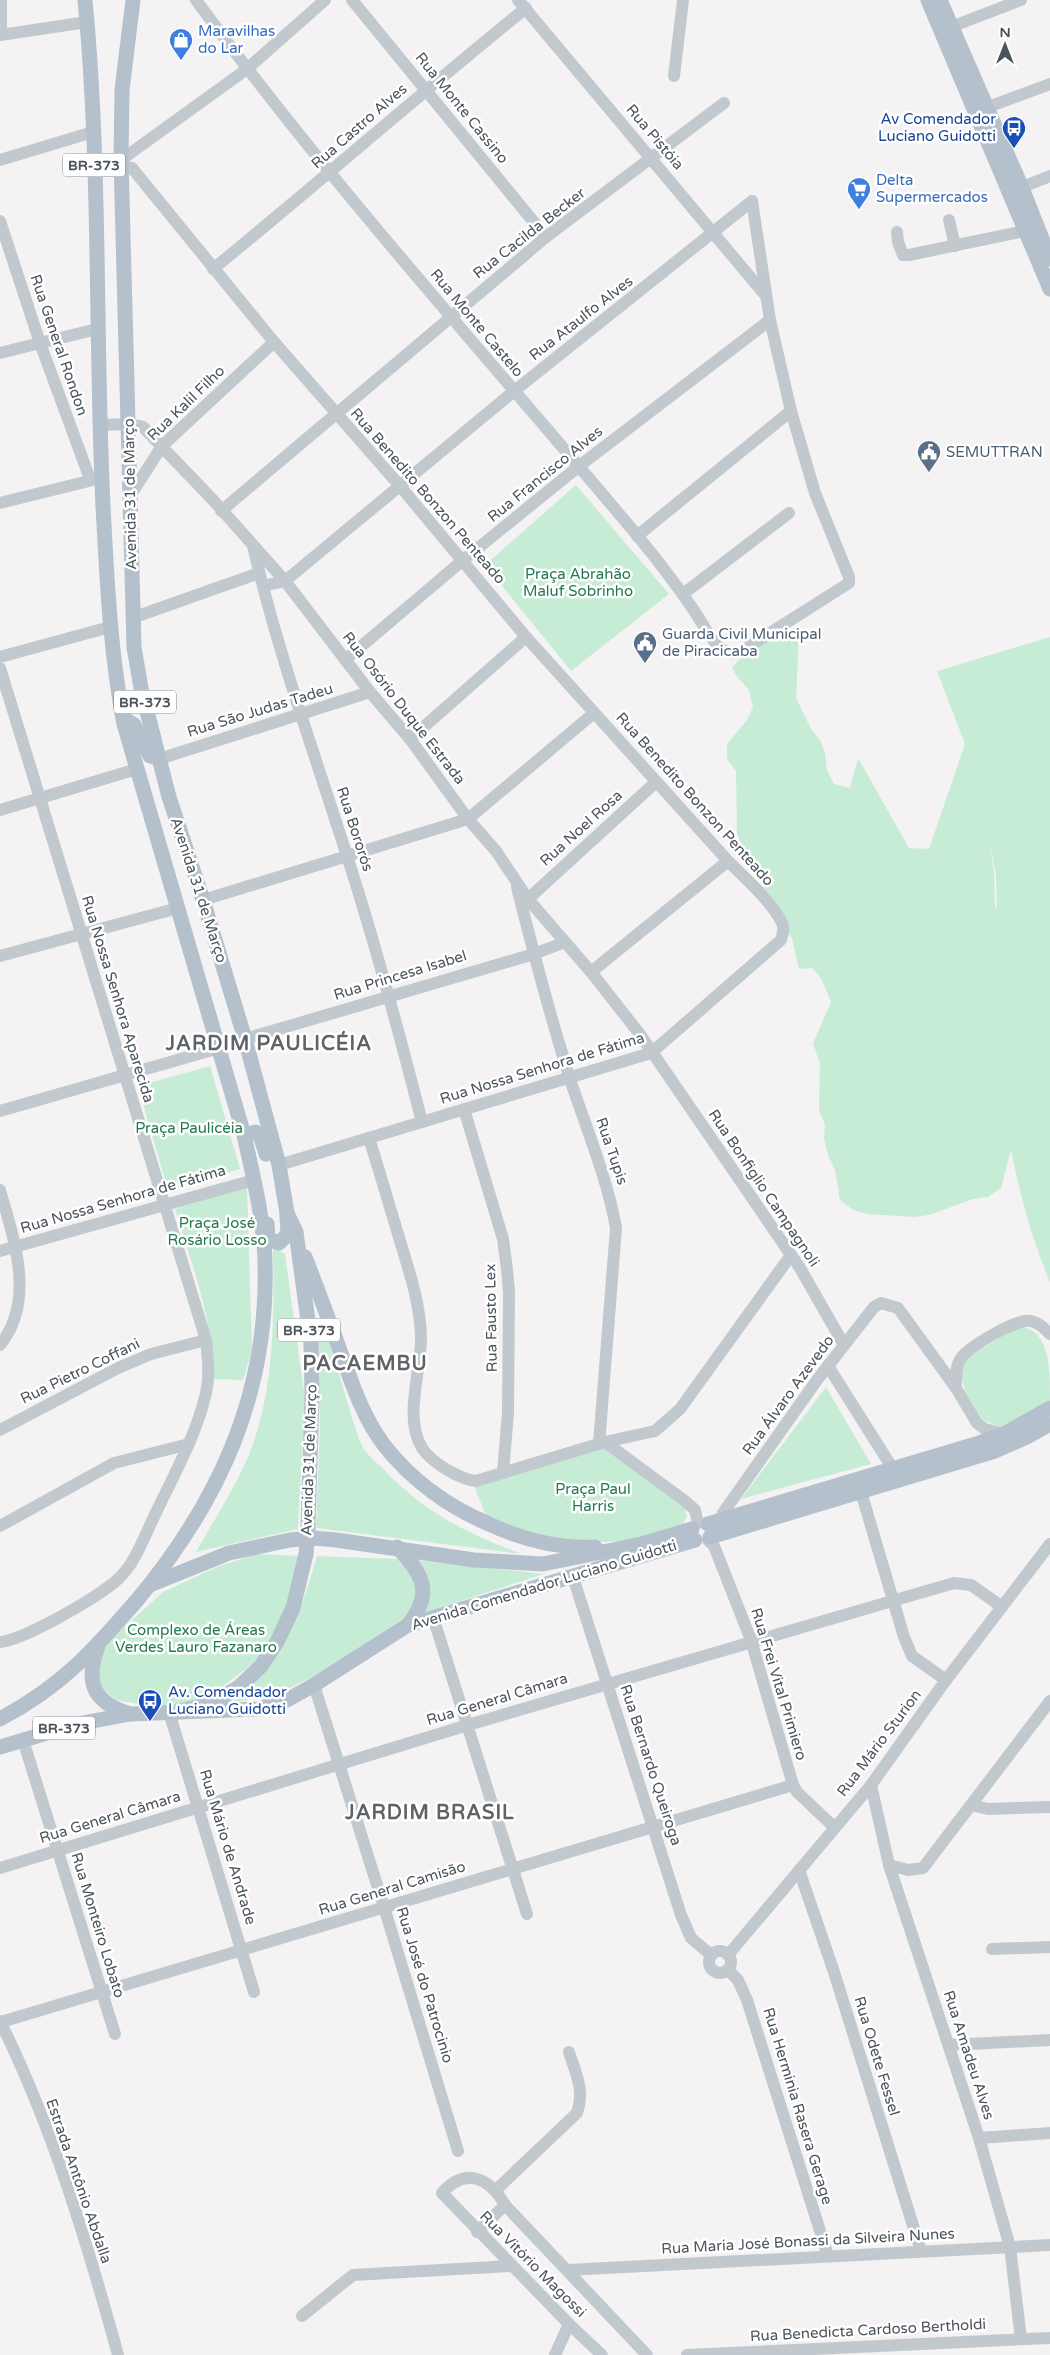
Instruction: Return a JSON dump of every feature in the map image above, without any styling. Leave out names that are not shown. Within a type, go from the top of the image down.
[{"type":"main road","name":"Avenida 31 de Março","points":[[85,0],[93,132],[100,425],[96,479],[114,673],[124,724],[244,1135],[254,1180],[265,1260],[260,1348],[252,1387],[229,1457],[191,1529],[168,1563],[148,1586]]},
{"type":"main road","name":"Avenida 31 de Março","points":[[133,0],[122,90],[121,163],[134,647],[142,688],[169,797],[203,900],[279,1165],[285,1206],[296,1232],[311,1343],[312,1396],[308,1528],[302,1573],[293,1608],[277,1642],[261,1666],[239,1687],[212,1703],[173,1712]]},
{"type":"main road","points":[[928,0],[1015,190],[1050,259]]},
{"type":"main road","points":[[940,0],[980,110]]},
{"type":"main road","points":[[1015,190],[1025,231],[1050,289]]},
{"type":"main road","points":[[124,724],[128,721],[134,725],[150,756],[159,758]]},
{"type":"main road","points":[[146,800],[158,801],[169,797]]},
{"type":"main road","points":[[244,1135],[256,1132],[260,1135],[273,1178],[285,1206],[288,1234],[279,1243],[268,1239],[264,1197],[254,1180]]},
{"type":"main road","points":[[296,1232],[365,1412],[384,1444],[412,1474],[441,1499],[474,1518],[509,1533],[546,1543],[586,1548],[642,1544]]},
{"type":"main road","name":"Avenida Comendador Luciano Guidotti","points":[[0,1747],[77,1724],[130,1714],[259,1709],[287,1700],[408,1625],[573,1577],[704,1530],[976,1444],[1004,1434],[1050,1408]]},
{"type":"main road","name":"Avenida Comendador Luciano Guidotti","points":[[0,1719],[37,1698],[61,1680],[98,1646],[148,1586],[229,1552],[313,1538],[474,1560],[543,1564],[704,1530],[861,1492],[995,1451],[1027,1437],[1050,1424]]},
{"type":"main road","points":[[1027,1437],[1050,1437]]},
{"type":"main road","points":[[397,1548],[415,1567],[422,1584],[423,1597],[419,1611],[408,1625]]},
{"type":"main road","points":[[98,1646],[92,1661],[92,1684],[103,1700],[115,1708],[130,1714]]},
{"type":"street","points":[[1,0],[0,35],[87,22]]},
{"type":"street","name":"Rua Monte Castelo","points":[[196,0],[247,69],[330,172],[513,392],[637,536],[683,594],[720,647],[731,653],[740,652],[849,584],[849,577],[815,493],[792,411]]},
{"type":"street","points":[[121,163],[247,69],[325,0]]},
{"type":"street","name":"Rua Monte Cassino","points":[[352,0],[546,237]]},
{"type":"street","points":[[674,76],[683,0]]},
{"type":"street","points":[[951,27],[1021,0]]},
{"type":"street","name":"Rua Castro Alves","points":[[213,269],[330,172],[522,4]]},
{"type":"street","name":"Rua Pistóia","points":[[522,4],[766,296]]},
{"type":"street","points":[[980,110],[1050,84]]},
{"type":"street","name":"Rua Cacilda Becker","points":[[221,511],[546,237],[724,103]]},
{"type":"street","points":[[0,160],[93,132]]},
{"type":"street","name":"Rua Benedito Bonzon Penteado","points":[[121,163],[132,168],[274,342],[400,486],[526,637],[728,861],[761,894],[782,922],[784,932],[781,940]]},
{"type":"street","points":[[1015,190],[1050,176]]},
{"type":"street","name":"Rua Ataulfo Alves","points":[[263,586],[285,581],[513,392],[752,201],[766,296]]},
{"type":"street","points":[[949,220],[955,246]]},
{"type":"street","name":"Rua General Rondon","points":[[0,222],[40,343],[96,479]]},
{"type":"street","points":[[897,232],[898,242],[903,255],[1025,231]]},
{"type":"street","points":[[637,536],[792,411],[766,296]]},
{"type":"street","name":"Rua Francisco Alves","points":[[345,660],[578,467],[770,320]]},
{"type":"street","points":[[0,353],[97,330]]},
{"type":"street","name":"Rua Kalil Filho","points":[[130,496],[162,446],[274,342]]},
{"type":"street","name":"Rua Osório Duque Estrada","points":[[100,425],[128,424],[143,427],[285,581],[370,692],[410,739],[468,819],[496,851],[528,899],[592,972],[639,1033],[651,1053]]},
{"type":"street","points":[[0,503],[96,479]]},
{"type":"street","points":[[683,594],[789,513]]},
{"type":"street","name":"Rua Bororós","points":[[253,546],[259,573],[301,714],[347,854],[389,996],[422,1122]]},
{"type":"street","points":[[132,618],[259,573]]},
{"type":"street","points":[[0,657],[110,627]]},
{"type":"street","points":[[410,739],[526,637]]},
{"type":"street","name":"Rua Nossa Senhora Aparecida","points":[[0,668],[206,1340],[209,1368],[207,1392],[189,1444],[137,1551],[122,1575],[107,1588],[30,1633],[7,1642],[0,1642]]},
{"type":"street","name":"Rua São Judas Tadeu","points":[[159,758],[370,692]]},
{"type":"street","points":[[203,900],[347,854],[468,819],[594,713]]},
{"type":"street","points":[[0,810],[137,768]]},
{"type":"street","name":"Rua Noel Rosa","points":[[528,899],[656,782]]},
{"type":"street","points":[[592,972],[728,861]]},
{"type":"street","name":"Rua Tupis","points":[[515,878],[534,954],[570,1078],[611,1200],[616,1228],[602,1443]]},
{"type":"street","points":[[0,956],[178,908]]},
{"type":"street","name":"Rua Nossa Senhora de Fátima","points":[[279,1165],[651,1053],[781,940]]},
{"type":"street","name":"Rua Princesa Isabel","points":[[244,1039],[534,954],[565,942]]},
{"type":"street","points":[[0,1111],[219,1048]]},
{"type":"street","name":"Rua Bonfiglio Campagnoli","points":[[651,1053],[791,1255],[844,1345]]},
{"type":"street","name":"Rua Fausto Lex","points":[[464,1109],[503,1239],[507,1269],[509,1292],[508,1412],[503,1472]]},
{"type":"street","points":[[369,1138],[419,1304],[422,1337],[414,1399],[416,1433],[422,1449],[443,1467],[464,1480],[476,1481],[602,1443],[655,1431],[680,1408],[791,1255]]},
{"type":"street","name":"Rua Nossa Senhora de Fátima","points":[[0,1250],[254,1180]]},
{"type":"street","points":[[0,1190],[16,1246],[19,1273],[17,1317],[8,1335],[0,1345]]},
{"type":"street","name":"Rua Álvaro Azevedo","points":[[704,1530],[723,1513],[828,1366],[874,1307],[880,1303],[898,1308],[956,1388]]},
{"type":"street","points":[[1004,1434],[985,1429],[977,1423],[956,1388],[957,1367],[961,1358],[970,1349],[1022,1321],[1030,1320],[1041,1325],[1050,1334]]},
{"type":"street","name":"Rua Pietro Coffani","points":[[0,1430],[118,1368],[151,1354],[206,1340]]},
{"type":"street","points":[[828,1366],[893,1469]]},
{"type":"street","points":[[976,1444],[977,1423]]},
{"type":"street","name":"Rua Frei Vital Primiero","points":[[602,1443],[695,1510],[714,1546],[751,1640],[793,1785],[797,1792],[834,1827]]},
{"type":"street","points":[[0,1526],[114,1463],[189,1444]]},
{"type":"street","points":[[861,1492],[904,1638],[912,1656],[946,1680]]},
{"type":"street","name":"Rua Mário Sturion","points":[[728,1955],[871,1785],[1001,1606],[1048,1552]]},
{"type":"street","name":"Rua Bernardo Queiroga","points":[[573,1577],[687,1932],[711,1956]]},
{"type":"street","name":"Rua General Câmara","points":[[0,1868],[607,1683],[954,1583],[971,1586],[1001,1606]]},
{"type":"street","points":[[433,1617],[527,1914]]},
{"type":"street","name":"Rua José do Patrocinio","points":[[314,1685],[458,2152]]},
{"type":"street","points":[[889,1865],[908,1870],[923,1868],[1050,1701]]},
{"type":"street","name":"Rua Mário de Andrade","points":[[173,1712],[254,1992]]},
{"type":"street","name":"Rua Monteiro Lobato","points":[[23,1740],[115,2034]]},
{"type":"street","name":"Rua General Camisão","points":[[0,2021],[103,1992],[793,1785]]},
{"type":"street","name":"Rua Amadeu Alves","points":[[871,1785],[889,1865],[979,2138],[1010,2247],[1021,2339]]},
{"type":"street","points":[[971,1805],[988,1809],[1050,1807]]},
{"type":"street","name":"Rua Odete Fessel","points":[[799,1870],[834,1972],[921,2251]]},
{"type":"street","points":[[992,1949],[1050,1947]]},
{"type":"street","points":[[718,1952],[728,1955],[731,1962],[728,1970],[722,1973],[711,1970],[708,1963],[711,1956],[718,1952]]},
{"type":"street","name":"Rua Herminia Rasera Gerage","points":[[728,1970],[738,1980],[747,2000],[828,2256]]},
{"type":"street","name":"Estrada Antônio Abdalla","points":[[0,2021],[16,2053],[68,2190],[118,2355]]},
{"type":"street","points":[[949,2045],[1050,2040]]},
{"type":"street","points":[[496,2190],[577,2113],[581,2102],[581,2089],[569,2052]]},
{"type":"street","points":[[979,2138],[1050,2133]]},
{"type":"street","name":"Rua Vitório Magossi","points":[[602,2355],[477,2232],[442,2194],[450,2184],[460,2179],[485,2181],[496,2190],[505,2205],[647,2355]]},
{"type":"street","points":[[477,2232],[505,2205]]},
{"type":"street","name":"Rua Maria José Bonassi da Silveira Nunes","points":[[568,2270],[1050,2245]]},
{"type":"street","points":[[302,2316],[353,2275],[511,2266]]},
{"type":"street","points":[[555,2355],[569,2324]]},
{"type":"street","name":"Rua Benedicta Cardoso Bertholdi","points":[[687,2355],[772,2353],[1050,2338]]},
{"type":"green space","name":"Praça Abrahão Maluf Sobrinho","points":[[576,485],[669,594],[571,671],[485,565]]},
{"type":"green space","points":[[799,634],[796,698],[811,729],[820,740],[825,753],[827,770],[834,784],[850,788],[858,758],[909,848],[929,849],[965,744],[937,671],[1050,637],[1050,1282],[1027,1217],[1011,1150],[1001,1188],[988,1197],[973,1199],[929,1215],[914,1217],[868,1214],[853,1210],[840,1200],[835,1170],[828,1155],[824,1139],[825,1124],[819,1111],[820,1064],[813,1043],[831,1002],[821,978],[812,968],[799,969],[792,938],[783,925],[737,835],[736,771],[727,759],[727,744],[747,720],[753,707],[749,690],[732,668],[749,651],[775,636]],"holes":[[[989,840],[996,875],[997,909],[995,906],[994,872]]]},
{"type":"green space","name":"Praça Paulicéia","points":[[210,1066],[240,1169],[168,1190],[138,1086]]},
{"type":"green space","name":"Praça José Rosário Losso","points":[[247,1186],[252,1350],[243,1380],[214,1379],[213,1357],[206,1314],[195,1271],[175,1209]]},
{"type":"green space","points":[[273,1247],[285,1254],[305,1399],[298,1529],[196,1552],[240,1474],[260,1423],[272,1348]]},
{"type":"green space","points":[[1018,1327],[1029,1329],[1042,1342],[1046,1352],[1050,1376],[1050,1400],[1003,1429],[982,1419],[966,1393],[961,1377],[964,1363],[969,1356]]},
{"type":"green space","points":[[323,1331],[327,1336],[359,1439],[369,1455],[401,1486],[432,1510],[482,1538],[521,1554],[316,1528],[320,1427],[318,1339]]},
{"type":"green space","points":[[826,1387],[871,1464],[741,1499]]},
{"type":"green space","name":"Praça Paul Harris","points":[[603,1447],[683,1504],[687,1516],[680,1529],[638,1540],[586,1543],[532,1536],[487,1518],[474,1486]]},
{"type":"green space","name":"Complexo de Áreas Verdes Lauro Fazanaro","points":[[256,1554],[300,1556],[285,1613],[269,1644],[252,1664],[209,1697],[175,1705],[149,1706],[117,1700],[105,1691],[98,1682],[98,1656],[106,1644],[163,1592],[217,1567]]},
{"type":"green space","name":"Complexo de Áreas Verdes Lauro Fazanaro","points":[[317,1556],[398,1559],[408,1565],[414,1581],[416,1598],[410,1610],[404,1618],[321,1673],[270,1697],[226,1703],[246,1689],[262,1674],[275,1657],[295,1620]]},
{"type":"green space","points":[[416,1560],[544,1574],[423,1613]]},
{"type":"place","name":"Maravilhas do Lar","points":[[181,61]]},
{"type":"place","name":"Av Comendador Luciano Guidotti","points":[[1014,149]]},
{"type":"place","name":"Delta Supermercados","points":[[859,210]]},
{"type":"place","name":"SEMUTTRAN","points":[[929,473]]},
{"type":"place","name":"Guarda Civil Municipal de Piracicaba","points":[[645,664]]},
{"type":"place","name":"Av. Comendador Luciano Guidotti","points":[[150,1722]]},
{"type":"district","name":"JARDIM PAULICÉIA","points":[[269,1043]]},
{"type":"district","name":"PACAEMBU","points":[[365,1363]]},
{"type":"district","name":"JARDIM BRASIL","points":[[430,1812]]}]
